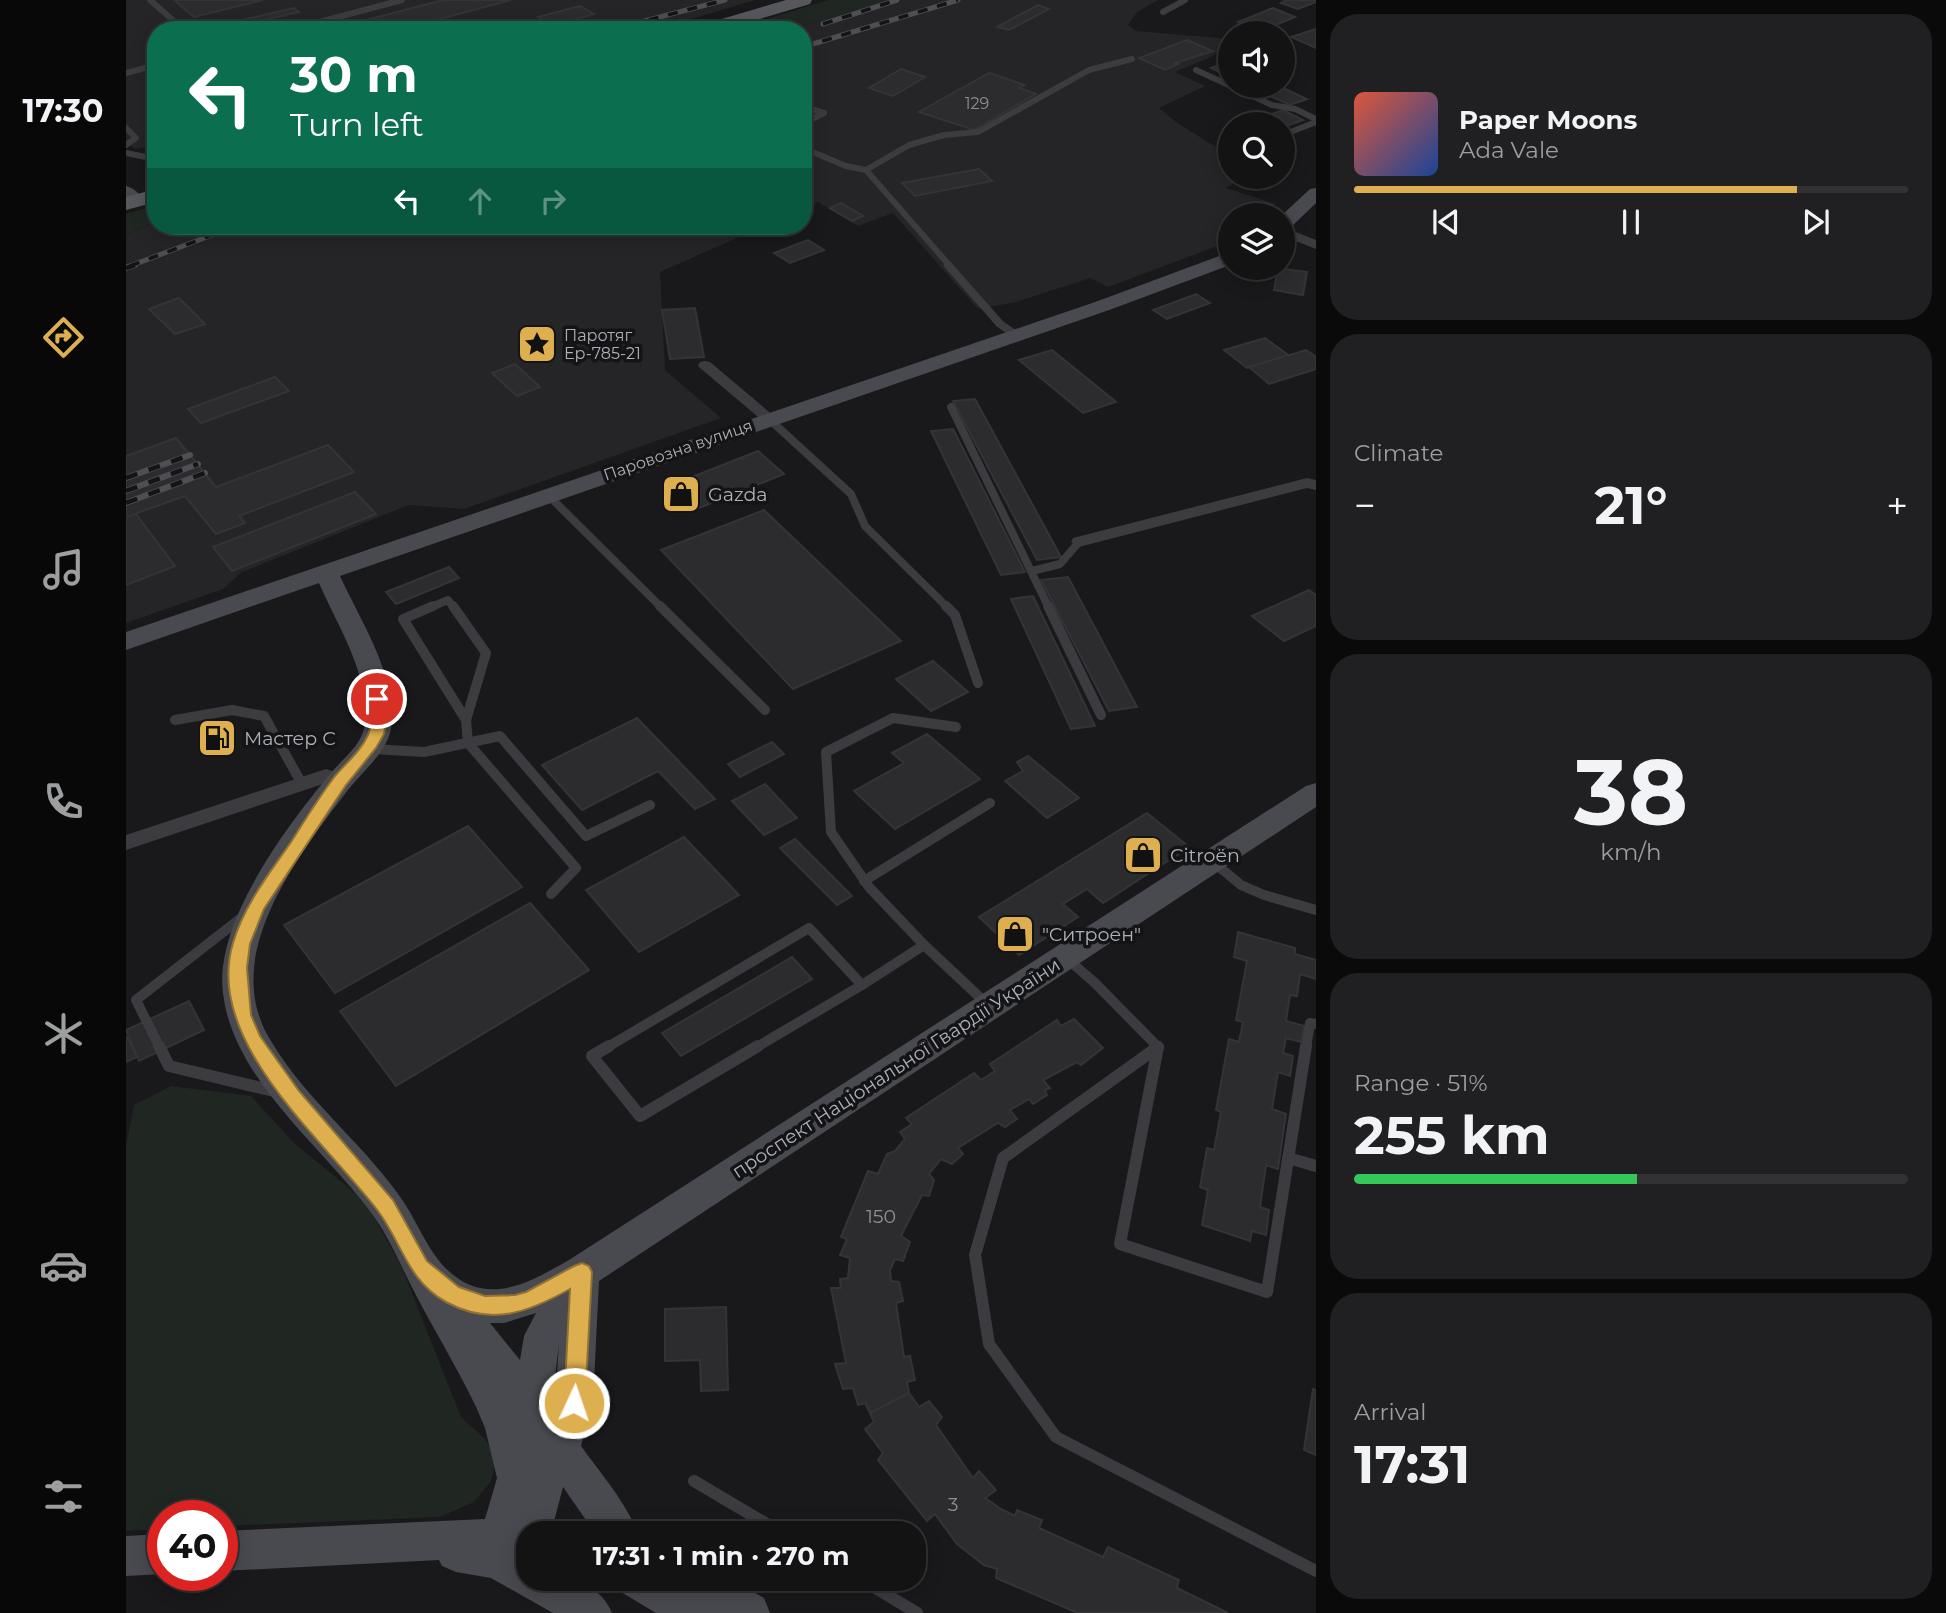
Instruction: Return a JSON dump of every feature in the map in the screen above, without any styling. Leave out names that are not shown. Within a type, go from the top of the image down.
[{"type":"main road","points":[[734,21],[804,0]]},
{"type":"street","points":[[1295,213],[1316,193]]},
{"type":"street","points":[[1295,236],[1316,245]]},
{"type":"street","name":"Паровозна вулиця","points":[[126,641],[1016,335],[1218,262]]},
{"type":"street","points":[[705,365],[769,419]]},
{"type":"street","points":[[1079,542],[1307,483],[1316,485]]},
{"type":"street","points":[[327,573],[372,680],[380,719],[377,734],[368,748],[340,781],[256,906],[239,956],[238,992],[242,1015],[253,1041],[292,1096],[386,1206],[498,1413],[530,1482]]},
{"type":"street","points":[[126,843],[326,776],[340,781]]},
{"type":"street","name":"проспект Національної Гвардії України","points":[[420,1267],[453,1295],[485,1306],[515,1305],[530,1301],[582,1272],[1316,793]]},
{"type":"street","points":[[420,1267],[533,1404],[560,1451],[610,1521]]},
{"type":"street","points":[[530,1482],[560,1451],[574,1403],[582,1272]]},
{"type":"street","points":[[531,1521],[533,1404],[542,1336],[582,1272]]},
{"type":"street","points":[[574,1403],[592,1493]]},
{"type":"street","points":[[391,1541],[495,1559],[516,1557]]},
{"type":"street","points":[[238,1550],[391,1541],[516,1554]]},
{"type":"street","points":[[126,1556],[147,1555]]},
{"type":"street","points":[[568,1591],[591,1613]]},
{"type":"street","points":[[658,1591],[696,1613]]},
{"type":"street","points":[[711,1591],[749,1613]]},
{"type":"lane","points":[[150,0],[174,21]]},
{"type":"lane","points":[[323,21],[402,0]]},
{"type":"lane","points":[[1163,12],[1185,0]]},
{"type":"lane","points":[[866,170],[909,145],[944,135],[978,132],[1089,70],[1132,59]]},
{"type":"lane","points":[[126,73],[147,67]]},
{"type":"lane","points":[[1196,70],[1272,106],[1295,109],[1316,120]]},
{"type":"lane","points":[[812,109],[824,113],[812,119]]},
{"type":"lane","points":[[1295,130],[1316,120]]},
{"type":"lane","points":[[126,128],[136,138],[126,145]]},
{"type":"lane","points":[[812,152],[846,166],[866,170],[1000,324],[1016,335]]},
{"type":"lane","points":[[126,153],[147,157]]},
{"type":"lane","points":[[951,407],[1101,715]]},
{"type":"lane","points":[[769,419],[851,494],[865,526],[955,615],[978,683]]},
{"type":"lane","points":[[548,495],[765,710]]},
{"type":"lane","points":[[1032,572],[1058,567],[1066,562],[1079,542]]},
{"type":"lane","points":[[466,720],[403,619],[448,600],[486,653],[466,720],[468,743],[576,868],[551,894]]},
{"type":"lane","points":[[175,720],[240,710],[254,711],[264,716],[302,784]]},
{"type":"lane","points":[[956,727],[893,718],[826,752],[831,832],[864,881],[924,945],[990,1007]]},
{"type":"lane","points":[[368,748],[424,752],[500,736],[586,836],[650,805]]},
{"type":"lane","points":[[864,881],[990,803]]},
{"type":"lane","points":[[1212,861],[1241,885],[1264,895],[1316,910]]},
{"type":"lane","points":[[256,906],[136,1000],[169,1066],[292,1096]]},
{"type":"lane","points":[[862,985],[809,928],[592,1056],[639,1116],[862,985],[924,945]]},
{"type":"lane","points":[[1065,957],[1094,982],[1158,1047]]},
{"type":"lane","points":[[1158,1047],[1120,1244],[1266,1292],[1310,1023],[1316,1024]]},
{"type":"lane","points":[[1158,1047],[1003,1158],[975,1255],[989,1344],[1056,1437],[1316,1571]]},
{"type":"lane","points":[[1288,1158],[1316,1166]]},
{"type":"lane","points":[[694,1481],[762,1521]]},
{"type":"lane","points":[[881,1591],[917,1613]]},
{"type":"shaded area","points":[[126,0],[755,0],[685,21],[147,21],[147,147],[135,149],[126,142]]},
{"type":"shaded area","points":[[828,0],[896,0],[812,23],[760,21]]},
{"type":"shaded area","points":[[896,0],[1158,0],[1137,12],[1128,25],[1136,31],[1218,38],[1218,51],[1213,56],[1175,72],[1205,86],[1159,108],[1218,148],[1218,189],[1229,189],[1273,203],[1218,203],[1217,246],[1108,287],[1090,278],[1016,302],[978,309],[893,213],[858,226],[818,202],[812,205],[812,23]]},
{"type":"shaded area","points":[[147,208],[147,226],[126,234],[126,214]]},
{"type":"shaded area","points":[[147,226],[147,235],[744,235],[660,272],[665,370],[721,418],[464,509],[409,505],[242,572],[223,589],[126,623],[126,234]]},
{"type":"shaded area","points":[[171,1086],[251,1096],[294,1143],[366,1202],[402,1268],[461,1417],[484,1438],[497,1457],[491,1481],[474,1502],[440,1517],[238,1525],[238,1500],[147,1500],[147,1530],[126,1531],[126,1147],[134,1105]]},
{"type":"building","points":[[174,0],[263,0],[194,17]]},
{"type":"building","points":[[443,0],[511,0],[433,21],[362,21]]},
{"type":"building","points":[[1287,0],[1316,2],[1298,9],[1281,3]]},
{"type":"building","points":[[1038,5],[1049,9],[1009,30],[997,27]]},
{"type":"building","points":[[580,6],[594,14],[570,21],[544,21],[538,17]]},
{"type":"building","points":[[294,8],[299,12],[260,21],[246,19]]},
{"type":"building","points":[[1273,8],[1295,17],[1285,21],[1240,21]]},
{"type":"building","points":[[1316,29],[1316,48],[1295,39],[1295,36]]},
{"type":"building","points":[[1187,40],[1213,51],[1175,63],[1178,64],[1165,70],[1139,58]]},
{"type":"building","points":[[901,69],[925,77],[893,96],[869,88]]},
{"type":"building","points":[[989,73],[1025,85],[1019,88],[1036,94],[974,130],[919,112]]},
{"type":"building","points":[[1295,93],[1307,99],[1290,105],[1275,98],[1295,98]]},
{"type":"building","points":[[979,169],[992,181],[915,196],[902,183]]},
{"type":"building","points":[[841,203],[863,216],[852,221],[830,208]]},
{"type":"building","points":[[808,240],[824,250],[790,263],[774,253]]},
{"type":"building","points":[[1295,270],[1307,272],[1303,295],[1274,290],[1276,280],[1295,280]]},
{"type":"building","points":[[1196,294],[1210,303],[1167,319],[1153,310]]},
{"type":"building","points":[[179,298],[205,324],[175,334],[149,309]]},
{"type":"building","points":[[695,308],[704,357],[670,359],[662,310]]},
{"type":"building","points":[[1265,338],[1288,355],[1247,368],[1224,350]]},
{"type":"building","points":[[1052,350],[1116,402],[1083,413],[1019,360]]},
{"type":"building","points":[[1306,350],[1316,357],[1316,369],[1269,384],[1249,367]]},
{"type":"building","points":[[515,364],[540,387],[517,396],[492,373]]},
{"type":"building","points":[[275,377],[289,391],[201,423],[188,409]]},
{"type":"building","points":[[975,399],[1061,557],[1037,560],[953,401]]},
{"type":"building","points":[[953,429],[1025,572],[1001,575],[931,431]]},
{"type":"building","points":[[176,438],[216,487],[328,445],[354,472],[239,516],[245,523],[216,534],[185,496],[126,517],[126,456]]},
{"type":"building","points":[[758,451],[784,474],[689,512],[664,488]]},
{"type":"building","points":[[355,492],[376,514],[232,571],[213,547]]},
{"type":"building","points":[[764,510],[901,641],[793,689],[661,550]]},
{"type":"building","points":[[136,514],[175,566],[126,585],[126,517]]},
{"type":"building","points":[[449,567],[459,578],[396,604],[386,592]]},
{"type":"building","points":[[1068,577],[1137,707],[1109,711],[1041,580]]},
{"type":"building","points":[[1309,590],[1316,595],[1316,626],[1284,641],[1252,616]]},
{"type":"building","points":[[1033,596],[1095,726],[1071,729],[1011,599]]},
{"type":"building","points":[[933,661],[968,692],[931,711],[896,679]]},
{"type":"building","points":[[637,718],[715,799],[695,809],[658,771],[582,810],[542,765]]},
{"type":"building","points":[[927,734],[980,779],[895,829],[854,791],[904,763],[892,753]]},
{"type":"building","points":[[772,742],[784,754],[740,777],[728,764]]},
{"type":"building","points":[[1028,756],[1079,798],[1047,818],[1005,781],[1023,771],[1017,762]]},
{"type":"building","points":[[765,784],[797,818],[764,835],[732,801]]},
{"type":"building","points":[[1147,813],[1189,847],[1103,903],[1087,889],[1063,904],[1078,917],[1019,955],[979,917]]},
{"type":"building","points":[[468,826],[522,887],[335,993],[284,925]]},
{"type":"building","points":[[684,837],[739,895],[639,952],[586,890]]},
{"type":"building","points":[[795,839],[852,896],[837,905],[780,848]]},
{"type":"building","points":[[530,903],[589,970],[396,1086],[340,1011]]},
{"type":"building","points":[[1238,932],[1295,948],[1295,954],[1316,960],[1316,979],[1300,974],[1297,996],[1290,995],[1286,1021],[1304,1026],[1301,1042],[1286,1038],[1283,1053],[1293,1056],[1290,1076],[1278,1072],[1272,1109],[1286,1114],[1278,1169],[1266,1165],[1260,1207],[1269,1210],[1266,1235],[1252,1231],[1250,1241],[1202,1225],[1208,1190],[1200,1187],[1207,1148],[1214,1150],[1221,1112],[1216,1110],[1229,1039],[1239,1042],[1243,1022],[1236,1020],[1247,961],[1234,957]]},
{"type":"building","points":[[792,957],[812,979],[681,1056],[662,1033]]},
{"type":"building","points":[[189,1001],[204,1030],[139,1061],[126,1030]]},
{"type":"building","points":[[1074,1019],[1103,1048],[1081,1065],[1077,1062],[1043,1080],[1050,1088],[1045,1090],[1047,1095],[1033,1104],[1029,1099],[1010,1110],[1017,1119],[1005,1127],[998,1123],[958,1148],[963,1154],[952,1164],[941,1159],[929,1174],[934,1180],[929,1196],[922,1195],[901,1236],[910,1242],[903,1261],[895,1259],[890,1270],[891,1281],[899,1282],[903,1301],[896,1303],[904,1357],[910,1356],[915,1380],[907,1382],[909,1393],[870,1413],[865,1403],[858,1405],[853,1388],[843,1389],[835,1364],[846,1363],[831,1288],[841,1288],[840,1279],[848,1278],[850,1258],[840,1255],[847,1239],[841,1237],[868,1171],[878,1174],[887,1154],[895,1151],[905,1139],[900,1132],[912,1124],[906,1118],[974,1073],[981,1080],[995,1071],[990,1064],[1057,1020],[1061,1026]]},
{"type":"building","points":[[126,1038],[137,1057],[126,1062]]},
{"type":"building","points":[[726,1307],[728,1390],[701,1391],[700,1360],[665,1361],[665,1309]]},
{"type":"building","points":[[1313,1389],[1316,1390],[1316,1455],[1304,1450]]},
{"type":"building","points":[[909,1393],[919,1407],[929,1401],[942,1417],[936,1425],[973,1478],[979,1471],[996,1490],[985,1498],[1015,1516],[1017,1510],[1042,1520],[1039,1528],[1103,1557],[1108,1547],[1179,1580],[1177,1588],[1228,1613],[1078,1613],[996,1578],[997,1569],[984,1565],[957,1544],[935,1514],[927,1521],[878,1460],[883,1453],[865,1429],[874,1422],[870,1413]]},
{"type":"railway","points":[[644,21],[725,0]]},
{"type":"railway","points":[[823,24],[897,0]]},
{"type":"railway","points":[[812,44],[958,0]]},
{"type":"railway","points":[[130,266],[212,235]]},
{"type":"railway","points":[[126,268],[135,265]]},
{"type":"railway","points":[[126,478],[190,455]]},
{"type":"railway","points":[[126,491],[198,464]]},
{"type":"railway","points":[[126,503],[205,473]]},
{"type":"place","name":"Паротяг Ер-785-21","points":[[537,344]]},
{"type":"place","name":"Gazda","points":[[681,494]]},
{"type":"place","name":"Мастер С","points":[[217,738]]},
{"type":"place","name":"Citroën","points":[[1143,855]]},
{"type":"place","name":"\"Ситроен\"","points":[[1015,934]]},
{"type":"route","points":[[377,699],[380,719],[377,734],[340,781],[256,906],[241,944],[238,992],[242,1015],[253,1041],[292,1096],[386,1206],[420,1267],[453,1295],[485,1306],[515,1305],[530,1301],[582,1272],[574,1403]]}]
